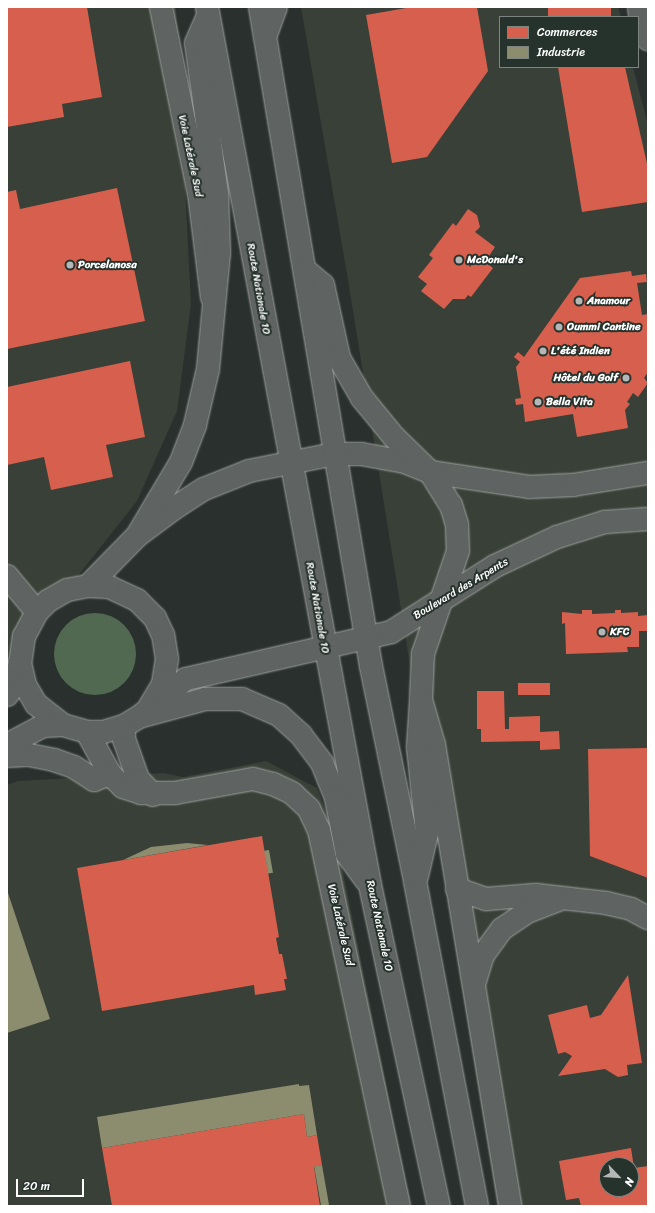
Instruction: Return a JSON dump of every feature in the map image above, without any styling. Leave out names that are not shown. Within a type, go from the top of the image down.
[{"type":"street","name":"Voie Latérale Sud","points":[[160,7],[199,193],[204,254],[213,306]]},
{"type":"street","points":[[260,7],[305,270],[334,454],[373,677],[415,881],[477,1206]]},
{"type":"street","points":[[265,36],[276,7]]},
{"type":"street","points":[[639,7],[642,29],[648,40]]},
{"type":"street","points":[[137,536],[181,462],[195,425],[208,369],[219,253],[217,194],[196,43],[207,11]]},
{"type":"street","name":"Route Nationale 10","points":[[207,11],[324,647],[370,885],[439,1206]]},
{"type":"street","points":[[305,270],[324,285],[339,358],[362,398],[394,437],[430,472],[452,505],[457,525],[458,551],[439,602],[420,665],[421,700],[418,747],[427,833],[415,881]]},
{"type":"street","points":[[88,586],[137,536],[204,489],[249,471],[290,462],[334,454],[373,455],[405,462],[430,472],[529,487],[573,485],[648,473]]},
{"type":"street","name":"Boulevard des Arpents","points":[[138,716],[186,679],[390,632],[495,566],[557,537],[605,522],[648,518]]},
{"type":"street","points":[[7,576],[37,612]]},
{"type":"street","points":[[7,695],[15,684],[24,636],[37,612],[48,601],[67,590],[88,586],[109,588],[137,600],[158,624],[163,634],[167,659],[163,684],[138,716],[124,739],[138,779],[153,795]]},
{"type":"street","points":[[20,663],[25,685],[36,704],[63,725]]},
{"type":"street","points":[[7,745],[42,726],[63,725],[87,732],[103,732],[138,716],[205,699],[242,699],[278,715],[301,735],[322,763],[336,798],[347,854],[370,885]]},
{"type":"street","points":[[421,700],[434,745],[510,1206]]},
{"type":"street","name":"Voie Latérale Sud","points":[[87,732],[110,774],[123,787],[153,795],[254,780],[273,784],[292,793],[309,809],[319,830],[399,1206]]},
{"type":"street","points":[[7,756],[29,754],[54,760],[74,767],[94,780],[110,774]]},
{"type":"street","points":[[457,889],[486,899],[536,894],[606,903],[631,909],[648,918]]},
{"type":"street","points":[[474,984],[483,955],[502,929],[527,912],[566,898]]},
{"type":"shaded area","points":[[7,7],[176,7],[191,304],[177,411],[137,501],[7,666]]},
{"type":"shaded area","points":[[301,7],[618,7],[621,16],[499,16],[499,68],[633,68],[648,125],[648,1206],[497,1206],[348,280]]},
{"type":"shaded area","points":[[266,761],[317,788],[335,833],[411,1206],[7,1206],[7,785],[18,781],[164,773],[183,777]]},
{"type":"green space","points":[[87,613],[103,613],[118,620],[129,631],[136,646],[136,662],[133,670],[124,683],[111,692],[103,695],[87,695],[72,688],[61,677],[54,662],[54,646],[61,631],[72,620]]},
{"type":"building: Commerces","points":[[7,7],[87,7],[102,97],[62,104],[64,117],[7,127]]},
{"type":"building: Commerces","points":[[412,7],[477,7],[488,71],[427,157],[392,163],[366,15]]},
{"type":"building: Commerces","points":[[548,7],[611,7],[611,16],[548,16]]},
{"type":"building: Commerces","points":[[558,68],[625,68],[648,168],[648,202],[582,212]]},
{"type":"building: Commerces","name":"Porcelanosa","points":[[117,188],[145,321],[7,349],[7,192],[16,190],[20,209]]},
{"type":"building: Commerces","name":"McDonald's","points":[[468,209],[477,215],[480,227],[475,232],[495,247],[485,262],[493,268],[471,297],[468,295],[465,299],[453,299],[444,309],[421,291],[427,284],[418,277],[433,258],[429,255],[453,223],[456,226]]},
{"type":"building: Commerces","points":[[631,271],[632,276],[646,274],[647,282],[637,283],[642,315],[648,314],[648,372],[644,378],[648,383],[638,397],[633,393],[627,402],[630,404],[625,410],[628,428],[577,437],[573,414],[525,422],[523,404],[516,405],[515,399],[521,398],[516,367],[520,362],[514,357],[518,352],[524,357],[580,278]]},
{"type":"building: Commerces","points":[[130,361],[145,437],[106,445],[113,477],[51,490],[44,457],[7,465],[7,387]]},
{"type":"building: Commerces","name":"KFC","points":[[582,610],[592,610],[592,614],[615,613],[615,610],[621,610],[621,613],[638,612],[638,616],[648,615],[648,631],[639,631],[639,647],[627,647],[628,652],[566,654],[565,623],[562,624],[562,612],[582,614]]},
{"type":"building: Commerces","points":[[518,683],[550,683],[550,695],[518,695]]},
{"type":"building: Commerces","points":[[477,691],[504,691],[505,729],[509,729],[509,717],[540,716],[540,732],[559,731],[560,749],[540,750],[540,741],[481,742],[481,729],[477,729]]},
{"type":"building: Commerces","points":[[648,748],[648,878],[590,856],[588,749]]},
{"type":"building: Commerces","points":[[262,836],[279,937],[276,938],[279,954],[282,954],[287,979],[284,979],[286,990],[255,995],[254,985],[102,1011],[77,868]]},
{"type":"building: Commerces","points":[[628,975],[642,1063],[627,1065],[628,1075],[618,1077],[605,1069],[558,1076],[572,1056],[565,1052],[558,1054],[548,1015],[587,1005],[590,1018],[601,1015]]},
{"type":"building: Commerces","points":[[304,1114],[307,1137],[317,1135],[322,1165],[314,1167],[320,1206],[112,1206],[102,1148]]},
{"type":"building: Commerces","points":[[631,1148],[632,1157],[599,1157],[599,1197],[639,1197],[639,1167],[648,1166],[648,1206],[581,1206],[579,1198],[566,1200],[559,1161]]},
{"type":"building: Industrie","points":[[187,843],[208,845],[123,860],[151,847]]},
{"type":"building: Industrie","points":[[269,850],[273,873],[268,874],[264,851]]},
{"type":"building: Industrie","points":[[7,890],[50,1019],[7,1033]]},
{"type":"building: Industrie","points":[[299,1084],[299,1086],[309,1085],[317,1135],[307,1137],[304,1114],[102,1148],[97,1117]]},
{"type":"building: Industrie","points":[[322,1165],[329,1206],[321,1206],[314,1166]]},
{"type":"place","name":"McDonald's","points":[[459,260]]},
{"type":"place","name":"Porcelanosa","points":[[70,265]]},
{"type":"place","name":"Anamour","points":[[579,301]]},
{"type":"place","name":"Oummi Cantine","points":[[559,327]]},
{"type":"place","name":"L'été Indien","points":[[543,351]]},
{"type":"place","name":"Hôtel du Golf","points":[[626,378]]},
{"type":"place","name":"Bella Vita","points":[[538,402]]},
{"type":"place","name":"KFC","points":[[602,632]]}]
